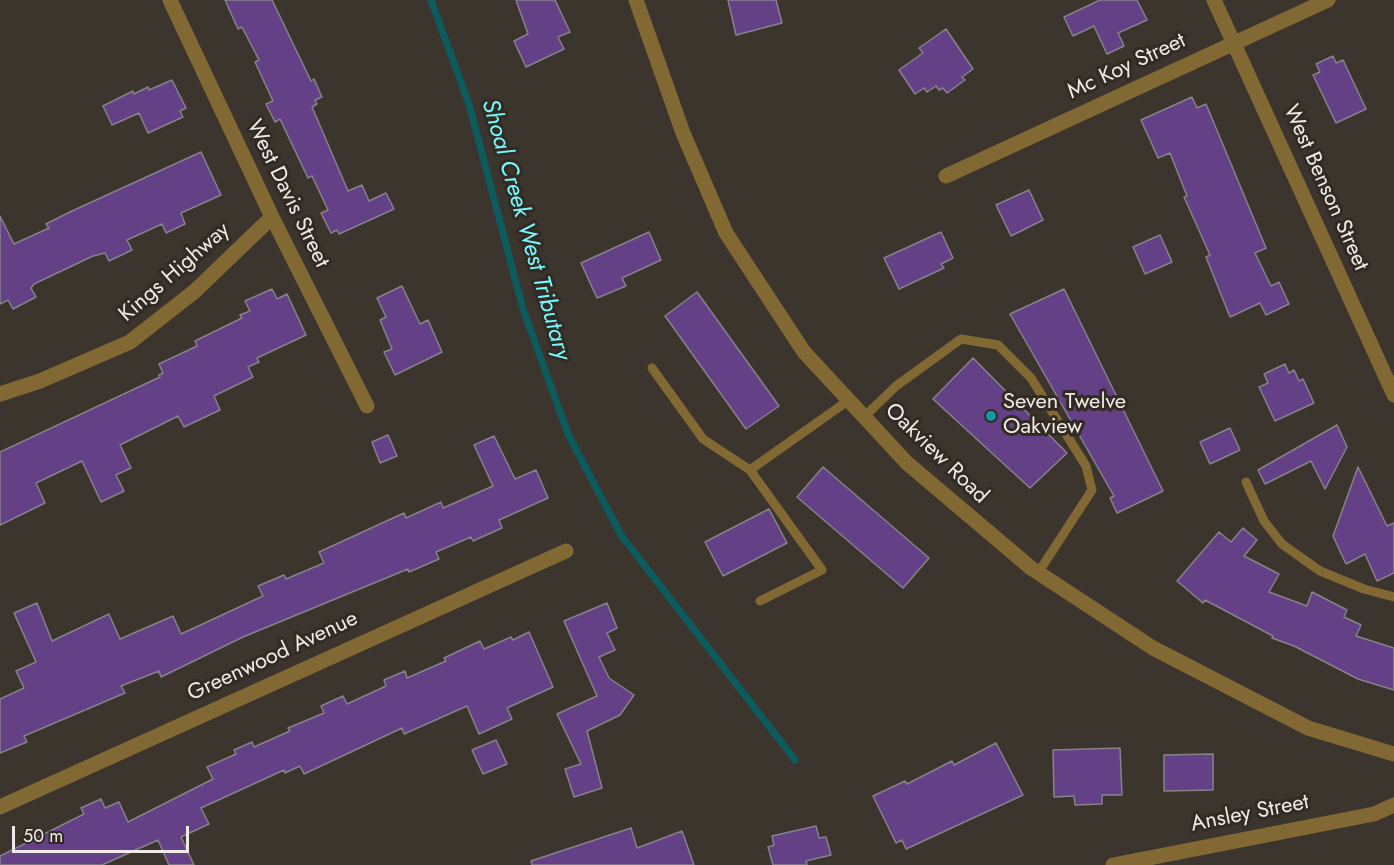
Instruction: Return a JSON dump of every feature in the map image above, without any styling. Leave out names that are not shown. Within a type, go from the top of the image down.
[{"type":"street","name":"West Davis Street","points":[[170,0],[272,217],[367,406]]},
{"type":"street","name":"Oakview Road","points":[[636,0],[683,133],[726,233],[804,352],[907,463],[1038,573],[1153,648],[1308,728],[1394,754]]},
{"type":"street","name":"West Benson Street","points":[[1214,0],[1394,395]]},
{"type":"street","name":"Mc Koy Street","points":[[946,176],[1328,0]]},
{"type":"street","name":"Kings Highway","points":[[0,394],[40,381],[130,342],[195,291],[272,217]]},
{"type":"street","name":"Greenwood Avenue","points":[[0,807],[566,550]]},
{"type":"street","name":"Ansley Street","points":[[1113,865],[1374,814],[1394,805]]},
{"type":"lane","points":[[864,417],[896,386],[961,339],[998,345],[1031,378],[1086,466],[1092,490],[1038,573]]},
{"type":"lane","points":[[652,368],[703,439],[750,471],[822,570],[760,602]]},
{"type":"lane","points":[[750,471],[849,400]]},
{"type":"lane","points":[[1246,482],[1264,521],[1282,544],[1320,571],[1394,597]]},
{"type":"building","points":[[225,0],[272,0],[311,81],[314,79],[322,97],[315,100],[317,104],[312,107],[348,191],[362,185],[369,201],[386,193],[394,209],[339,234],[337,230],[331,233],[321,213],[328,210],[312,176],[308,178],[280,119],[275,122],[266,104],[273,101],[255,62],[259,60],[242,27],[238,29]]},
{"type":"building","points":[[516,0],[555,0],[570,32],[558,37],[564,49],[526,67],[514,41],[528,34]]},
{"type":"building","points":[[728,0],[776,0],[782,23],[736,35]]},
{"type":"building","points":[[1100,0],[1137,0],[1147,20],[1118,33],[1124,46],[1107,54],[1094,26],[1073,36],[1064,17]]},
{"type":"building","points":[[946,29],[973,69],[962,77],[965,80],[947,93],[943,88],[939,90],[936,86],[927,92],[924,88],[915,94],[899,70],[923,53],[919,48]]},
{"type":"building","points":[[1333,56],[1336,63],[1343,60],[1366,109],[1336,123],[1313,75],[1320,72],[1316,64]]},
{"type":"building","points":[[172,80],[186,108],[180,111],[183,117],[148,133],[139,113],[112,125],[103,106],[133,91],[134,94],[148,87],[149,90]]},
{"type":"building","points":[[1192,97],[1197,108],[1206,104],[1266,248],[1255,253],[1271,286],[1279,282],[1289,304],[1266,315],[1260,303],[1230,317],[1206,257],[1210,255],[1184,197],[1187,196],[1170,153],[1158,158],[1141,120]]},
{"type":"building","points":[[201,152],[221,195],[181,213],[185,224],[166,233],[162,224],[127,240],[132,250],[109,261],[105,253],[93,256],[34,284],[31,288],[36,297],[13,309],[8,300],[0,304],[0,216],[14,244],[49,228],[46,224],[72,211]]},
{"type":"building","points":[[1029,190],[1043,220],[1011,236],[996,205]]},
{"type":"building","points":[[649,232],[661,260],[622,278],[626,286],[597,298],[581,263]]},
{"type":"building","points":[[941,232],[953,258],[941,264],[944,268],[899,289],[884,258]]},
{"type":"building","points":[[1160,235],[1172,262],[1145,274],[1133,247]]},
{"type":"building","points":[[402,286],[420,324],[428,320],[442,352],[395,375],[384,352],[392,349],[380,320],[386,317],[377,298]]},
{"type":"building","points":[[272,289],[277,299],[287,294],[306,335],[257,358],[259,362],[248,367],[253,377],[214,396],[220,410],[184,427],[178,416],[120,445],[131,468],[116,475],[124,491],[101,502],[82,461],[36,483],[45,503],[0,525],[0,452],[160,377],[159,375],[163,373],[159,364],[197,346],[195,341],[242,318],[240,315],[250,311],[245,301]]},
{"type":"building","points":[[1064,289],[1163,491],[1117,513],[1110,498],[1114,496],[1010,314]]},
{"type":"building","points":[[697,292],[779,406],[746,429],[665,316]]},
{"type":"building","name":"Seven Twelve Oakview","points":[[973,358],[1067,453],[1030,488],[933,399]]},
{"type":"building","points":[[1285,364],[1289,373],[1294,370],[1299,381],[1303,379],[1314,403],[1275,421],[1259,387],[1268,383],[1264,374]]},
{"type":"building","points":[[1337,425],[1347,447],[1325,489],[1311,461],[1265,484],[1258,470]]},
{"type":"building","points":[[1230,428],[1240,450],[1210,464],[1200,442]]},
{"type":"building","points":[[388,435],[397,456],[380,463],[372,442]]},
{"type":"building","points":[[494,436],[515,479],[536,470],[548,498],[499,520],[502,528],[473,541],[471,537],[436,552],[439,559],[409,572],[408,569],[243,637],[161,677],[159,671],[121,686],[125,693],[24,736],[27,742],[0,753],[0,699],[24,688],[16,671],[36,662],[14,613],[37,603],[52,641],[109,614],[120,639],[173,616],[181,634],[263,596],[258,586],[284,575],[286,579],[324,563],[319,552],[404,513],[406,518],[441,502],[443,508],[493,486],[474,445]]},
{"type":"building","points":[[823,467],[929,558],[903,588],[797,497]]},
{"type":"building","points":[[1358,467],[1387,526],[1394,523],[1394,573],[1377,581],[1365,554],[1346,564],[1333,536]]},
{"type":"building","points":[[769,509],[787,543],[723,576],[705,542]]},
{"type":"building","points":[[1243,528],[1257,540],[1244,556],[1279,574],[1269,592],[1307,606],[1312,592],[1347,610],[1344,617],[1361,625],[1356,636],[1394,648],[1394,690],[1358,679],[1294,646],[1272,638],[1273,636],[1205,600],[1203,603],[1177,581],[1219,532],[1231,542]]},
{"type":"building","points":[[607,603],[617,628],[607,633],[615,650],[599,657],[609,678],[634,695],[620,715],[587,731],[602,788],[574,797],[565,769],[581,764],[557,714],[597,696],[564,621]]},
{"type":"building","points":[[529,632],[553,687],[507,708],[512,719],[479,734],[467,706],[404,734],[402,728],[304,774],[300,766],[285,773],[284,770],[201,808],[209,824],[181,837],[194,865],[169,865],[158,840],[102,865],[0,865],[0,856],[84,814],[81,808],[101,799],[105,808],[119,802],[128,822],[213,779],[207,767],[236,754],[234,750],[252,742],[254,747],[290,731],[288,728],[324,713],[321,706],[343,696],[347,704],[386,686],[384,680],[405,671],[407,678],[446,661],[444,658],[480,641],[484,649],[511,637],[513,640]]},
{"type":"building","points":[[496,740],[507,764],[483,774],[472,750]]},
{"type":"building","points":[[996,743],[1023,795],[906,849],[902,840],[896,843],[873,796],[905,781],[907,784],[952,761],[954,765]]},
{"type":"building","points":[[1120,748],[1122,795],[1102,795],[1102,804],[1075,805],[1074,796],[1054,797],[1053,750]]},
{"type":"building","points":[[1213,754],[1213,790],[1164,791],[1164,755]]},
{"type":"building","points":[[816,826],[819,838],[826,837],[831,855],[806,861],[807,865],[773,865],[768,847],[774,845],[772,836]]},
{"type":"building","points":[[631,828],[637,848],[682,831],[694,865],[532,865],[531,861]]},
{"type":"waterway","name":"Shoal Creek West Tributary","points":[[431,0],[469,104],[523,309],[568,434],[621,535],[795,760]]},
{"type":"place","name":"Seven Twelve Oakview","points":[[991,416]]}]
